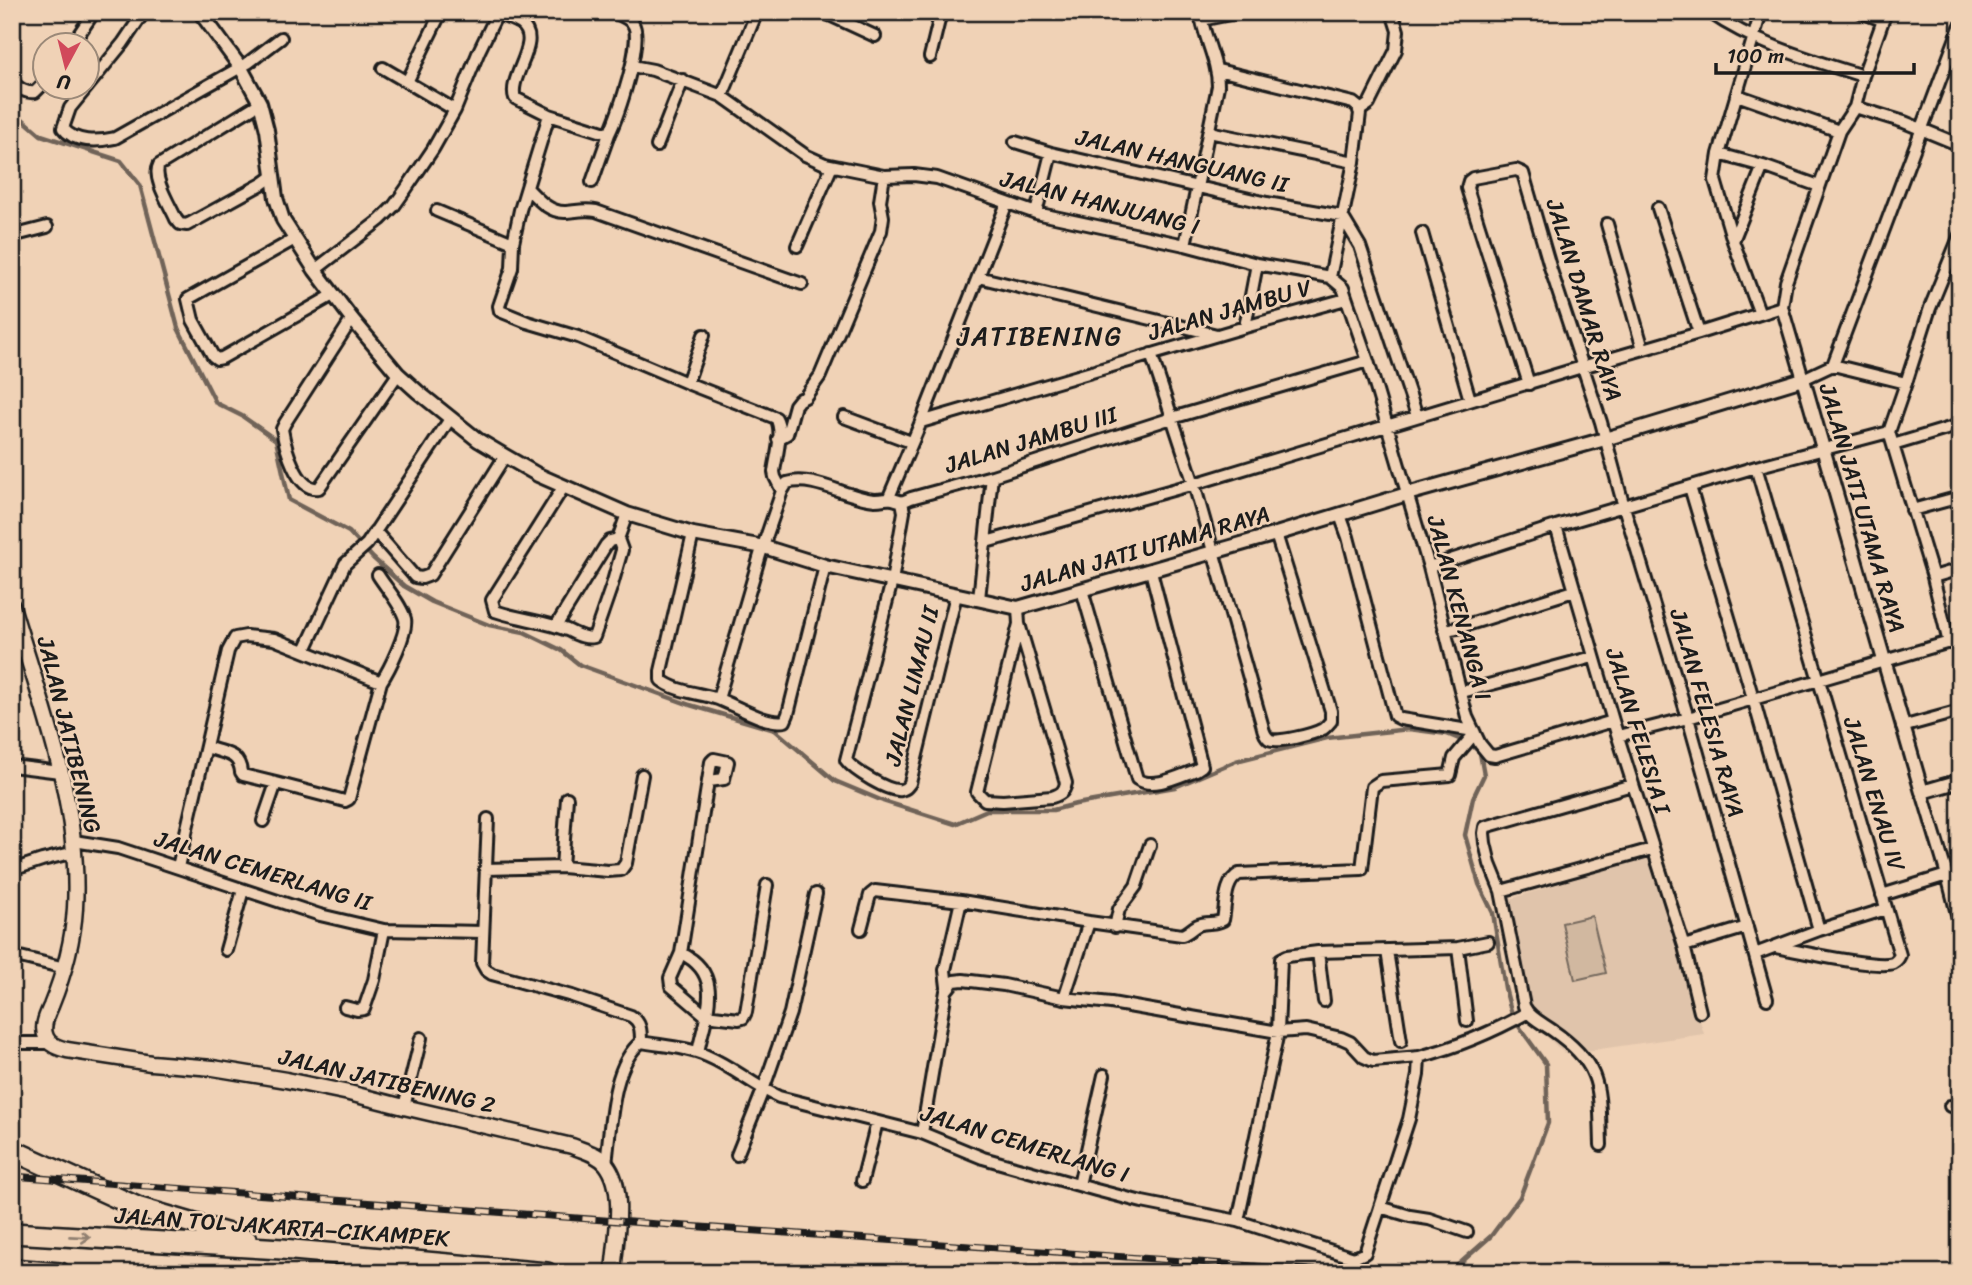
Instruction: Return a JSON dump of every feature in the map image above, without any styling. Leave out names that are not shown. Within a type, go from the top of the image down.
[{"type":"highway","points":[[12,1150],[137,1207],[282,1249]]},
{"type":"highway","name":"JALAN TOL JAKARTA–CIKAMPEK","points":[[12,1233],[282,1249],[547,1273]]},
{"type":"highway","points":[[12,1269],[60,1273]]},
{"type":"main road","name":"JALAN JATIBENING","points":[[12,606],[18,646],[60,772],[75,846],[76,889],[71,947],[45,1019],[44,1029],[48,1040]]},
{"type":"main road","name":"JALAN JATIBENING 2","points":[[48,1040],[67,1051],[213,1068],[349,1093],[572,1146],[595,1155],[606,1164]]},
{"type":"main road","points":[[606,1164],[617,1186],[613,1273]]},
{"type":"street","points":[[80,32],[94,12]]},
{"type":"street","points":[[144,12],[70,108],[63,128],[67,133],[102,141],[115,138],[241,68],[281,38]]},
{"type":"street","name":"JALAN JATI UTAMA RAYA","points":[[200,12],[241,68],[260,103],[267,130],[276,198],[283,220],[333,295],[398,374],[450,419],[478,440],[538,475],[627,514],[693,534],[764,547],[825,566],[892,582],[1018,608],[1406,494],[1605,439],[1803,379],[1922,792]]},
{"type":"street","points":[[407,82],[440,12]]},
{"type":"street","points":[[592,182],[632,66],[636,45],[634,24],[614,12]]},
{"type":"street","points":[[722,96],[757,12]]},
{"type":"street","points":[[823,12],[875,36]]},
{"type":"street","points":[[930,57],[941,12]]},
{"type":"street","points":[[1185,245],[1218,86],[1218,70],[1200,16],[1240,12]]},
{"type":"street","points":[[1359,109],[1369,104],[1396,50],[1398,32],[1392,12]]},
{"type":"street","points":[[1709,12],[1732,28],[1800,56],[1863,76]]},
{"type":"street","points":[[1760,314],[1733,241],[1715,180],[1719,154],[1762,12]]},
{"type":"street","points":[[1861,12],[1884,16],[1855,107],[1839,131],[1794,256],[1782,307],[1803,379],[1833,365],[1906,383]]},
{"type":"street","points":[[315,270],[394,206],[433,149],[454,110],[496,13],[521,24],[526,29],[529,42],[513,85],[515,97],[548,115],[609,134]]},
{"type":"street","points":[[1833,365],[1960,27]]},
{"type":"street","name":"JALAN HANJUANG I","points":[[632,66],[653,70],[722,96],[805,155],[825,164],[884,176],[914,175],[937,178],[1036,213],[1330,278]]},
{"type":"street","points":[[383,68],[454,110]]},
{"type":"street","points":[[1218,70],[1353,103],[1359,109]]},
{"type":"street","points":[[657,146],[683,80]]},
{"type":"street","points":[[16,86],[32,92]]},
{"type":"street","points":[[1737,95],[1839,131]]},
{"type":"street","points":[[260,103],[159,165],[156,169],[157,177],[176,219],[180,224],[187,225],[273,176]]},
{"type":"street","points":[[1855,107],[1960,145]]},
{"type":"street","points":[[1346,299],[1343,288],[1330,278],[1354,162],[1359,109]]},
{"type":"street","points":[[548,115],[513,243],[512,268],[499,306],[500,311],[578,337],[776,418],[779,424],[774,472],[782,491]]},
{"type":"street","points":[[1209,132],[1354,162]]},
{"type":"street","name":"JALAN HANGUANG II","points":[[1015,142],[1051,153],[1267,203],[1342,216]]},
{"type":"street","points":[[1036,213],[1051,153]]},
{"type":"street","points":[[1719,154],[1819,186]]},
{"type":"street","points":[[797,246],[832,166]]},
{"type":"street","points":[[1733,241],[1763,166]]},
{"type":"street","name":"JALAN DAMAR RAYA","points":[[1528,384],[1466,188],[1474,178],[1516,170],[1523,173],[1605,439]]},
{"type":"street","points":[[778,439],[787,434],[795,405],[805,397],[820,376],[881,231],[883,216],[880,201],[884,176]]},
{"type":"street","points":[[527,188],[551,209],[561,212],[583,209],[596,211],[802,284]]},
{"type":"street","points":[[889,497],[1007,204]]},
{"type":"street","points":[[1658,208],[1699,333]]},
{"type":"street","points":[[438,211],[513,243]]},
{"type":"street","points":[[1342,216],[1360,246],[1417,416]]},
{"type":"street","points":[[1606,224],[1643,349]]},
{"type":"street","points":[[12,236],[47,227]]},
{"type":"street","points":[[1422,233],[1470,400]]},
{"type":"street","points":[[1618,736],[1954,641],[1889,432],[1930,308],[1960,234]]},
{"type":"street","points":[[295,239],[188,299],[193,320],[213,356],[222,358],[333,295]]},
{"type":"street","points":[[1245,327],[1257,264]]},
{"type":"street","points":[[978,276],[1220,335]]},
{"type":"street","name":"JALAN JAMBU V","points":[[921,422],[1346,299]]},
{"type":"street","name":"JALAN KENANGA I","points":[[1346,299],[1389,425],[1467,717],[1476,737]]},
{"type":"street","points":[[986,542],[1194,484],[1782,307]]},
{"type":"street","points":[[352,319],[285,422],[283,434],[297,475],[306,485],[317,489],[398,374]]},
{"type":"street","points":[[687,383],[704,335]]},
{"type":"street","points":[[1151,354],[1194,484],[1265,734],[1270,740],[1277,741],[1325,728],[1331,721],[1331,711],[1276,534]]},
{"type":"street","name":"JALAN JAMBU III","points":[[902,502],[1172,418],[1368,361]]},
{"type":"street","points":[[844,417],[911,442]]},
{"type":"street","points":[[305,650],[345,564],[367,544],[450,419]]},
{"type":"street","points":[[1893,445],[1960,425]]},
{"type":"street","points":[[1429,567],[1755,467],[1889,432]]},
{"type":"street","name":"JALAN FELESIA RAYA","points":[[1605,439],[1688,718],[1767,999]]},
{"type":"street","points":[[375,531],[415,577],[430,575],[505,456]]},
{"type":"street","name":"JALAN ENAU IV","points":[[1755,467],[1882,895],[1947,875]]},
{"type":"street","points":[[979,599],[992,475]]},
{"type":"street","points":[[718,699],[764,547],[787,483],[795,481],[875,500],[889,497],[902,502],[904,513],[892,582]]},
{"type":"street","points":[[565,485],[492,600],[495,611],[518,619],[556,626],[588,639],[594,637],[622,550],[618,539],[627,514]]},
{"type":"street","points":[[1690,487],[1819,930]]},
{"type":"street","points":[[1912,510],[1960,497]]},
{"type":"street","points":[[1340,515],[1395,716],[1476,737],[1489,755],[1495,756],[1613,721]]},
{"type":"street","name":"JALAN FELESIA I","points":[[1556,526],[1632,785],[1684,946],[1700,1012]]},
{"type":"street","points":[[693,534],[661,680],[669,685],[718,699],[772,722],[785,721],[825,566]]},
{"type":"street","points":[[556,626],[606,545],[618,539]]},
{"type":"street","points":[[1933,577],[1960,569]]},
{"type":"street","points":[[1082,590],[1137,779],[1143,784],[1156,783],[1202,766],[1151,570]]},
{"type":"street","points":[[207,747],[234,756],[241,763],[243,775],[345,801],[349,799],[381,682],[389,670],[405,627],[405,618],[377,575]]},
{"type":"street","name":"JALAN LIMAU II","points":[[892,582],[846,760],[850,767],[858,772],[900,791],[910,783],[956,595]]},
{"type":"street","points":[[1444,630],[1574,591]]},
{"type":"street","points":[[1018,608],[1019,624],[1066,783],[1065,790],[1052,797],[985,800],[977,792],[1019,624]]},
{"type":"street","points":[[178,867],[228,651],[235,638],[246,636],[274,639],[381,682]]},
{"type":"street","points":[[1462,692],[1593,657]]},
{"type":"street","points":[[1902,727],[1960,711]]},
{"type":"street","points":[[861,929],[870,895],[875,891],[961,901],[1115,927],[1187,934],[1195,926],[1204,923],[1217,924],[1223,920],[1229,883],[1239,874],[1362,869],[1372,787],[1381,781],[1450,775],[1454,758],[1476,737]]},
{"type":"street","points":[[12,766],[60,772]]},
{"type":"street","points":[[485,869],[562,867],[621,870],[626,863],[642,775]]},
{"type":"street","points":[[1960,780],[1922,792],[1960,926]]},
{"type":"street","points":[[709,781],[681,953],[670,978],[670,984],[705,1015],[739,1019],[745,1015],[767,885]]},
{"type":"street","points":[[263,821],[276,783]]},
{"type":"street","points":[[1523,1016],[1524,1006],[1502,891],[1490,864],[1483,833],[1485,827],[1632,785]]},
{"type":"street","points":[[562,867],[567,797]]},
{"type":"street","points":[[488,819],[482,963],[486,970],[572,996],[638,1020],[641,1042],[626,1060],[618,1080],[606,1164]]},
{"type":"street","points":[[1115,927],[1119,909],[1136,886],[1150,845]]},
{"type":"street","points":[[12,870],[75,846]]},
{"type":"street","name":"JALAN CEMERLANG II","points":[[75,846],[118,848],[320,915],[384,930],[483,932]]},
{"type":"street","points":[[1502,891],[1652,849]]},
{"type":"street","points":[[226,950],[243,890]]},
{"type":"street","points":[[737,1155],[790,1013],[816,894]]},
{"type":"street","points":[[1776,947],[1868,963],[1892,963],[1900,955],[1899,947],[1882,895]]},
{"type":"street","points":[[922,1133],[947,987],[945,970],[961,901]]},
{"type":"street","points":[[1755,954],[1886,909]]},
{"type":"street","points":[[1064,998],[1089,922]]},
{"type":"street","points":[[1684,946],[1747,927]]},
{"type":"street","points":[[345,1007],[364,1009],[374,979],[384,930]]},
{"type":"street","points":[[1238,1221],[1278,1032],[1282,960],[1287,956],[1318,953],[1458,948],[1488,942]]},
{"type":"street","points":[[1458,948],[1467,1021]]},
{"type":"street","points":[[1387,951],[1401,1041]]},
{"type":"street","points":[[681,953],[690,957],[706,976],[710,993],[698,1052]]},
{"type":"street","points":[[1318,953],[1324,1001]]},
{"type":"street","points":[[12,955],[65,968]]},
{"type":"street","points":[[947,987],[954,981],[963,980],[1278,1032],[1306,1030],[1350,1042],[1364,1057],[1373,1061],[1419,1056],[1453,1047],[1504,1027],[1523,1016]]},
{"type":"street","points":[[1523,1016],[1564,1039],[1584,1057],[1596,1078],[1601,1145]]},
{"type":"street","points":[[404,1107],[421,1038]]},
{"type":"street","points":[[12,1043],[48,1040]]},
{"type":"street","name":"JALAN CEMERLANG I","points":[[641,1042],[698,1052],[779,1097],[922,1133],[983,1158],[1079,1185],[1142,1202],[1238,1221],[1354,1258],[1365,1254],[1380,1207]]},
{"type":"street","points":[[1419,1056],[1409,1119],[1380,1207],[1467,1232]]},
{"type":"street","points":[[1079,1185],[1104,1075]]},
{"type":"street","points":[[862,1181],[877,1122]]},
{"type":"shaded area","points":[[1651,856],[1704,1034],[1565,1054],[1531,1022],[1503,901]]},
{"type":"shaded area","points":[[1592,916],[1606,973],[1575,980],[1562,923]]},
{"type":"waterway","points":[[12,110],[41,135],[121,161],[140,185],[178,328],[216,403],[242,416],[276,440],[289,500],[349,532],[404,586],[432,602],[489,625],[524,632],[561,650],[580,665],[690,705],[775,730],[835,781],[883,801],[955,824],[987,810],[1053,810],[1175,787],[1236,761],[1327,738],[1409,729],[1447,734],[1471,744],[1480,753],[1484,775],[1473,798],[1465,835],[1479,884],[1493,913],[1505,988],[1513,1018],[1546,1064],[1548,1123],[1520,1197],[1491,1236],[1449,1273]]},
{"type":"railway","points":[[12,1176],[1354,1273]]},
{"type":"district","name":"JATIBENING","points":[[1040,336]]}]
